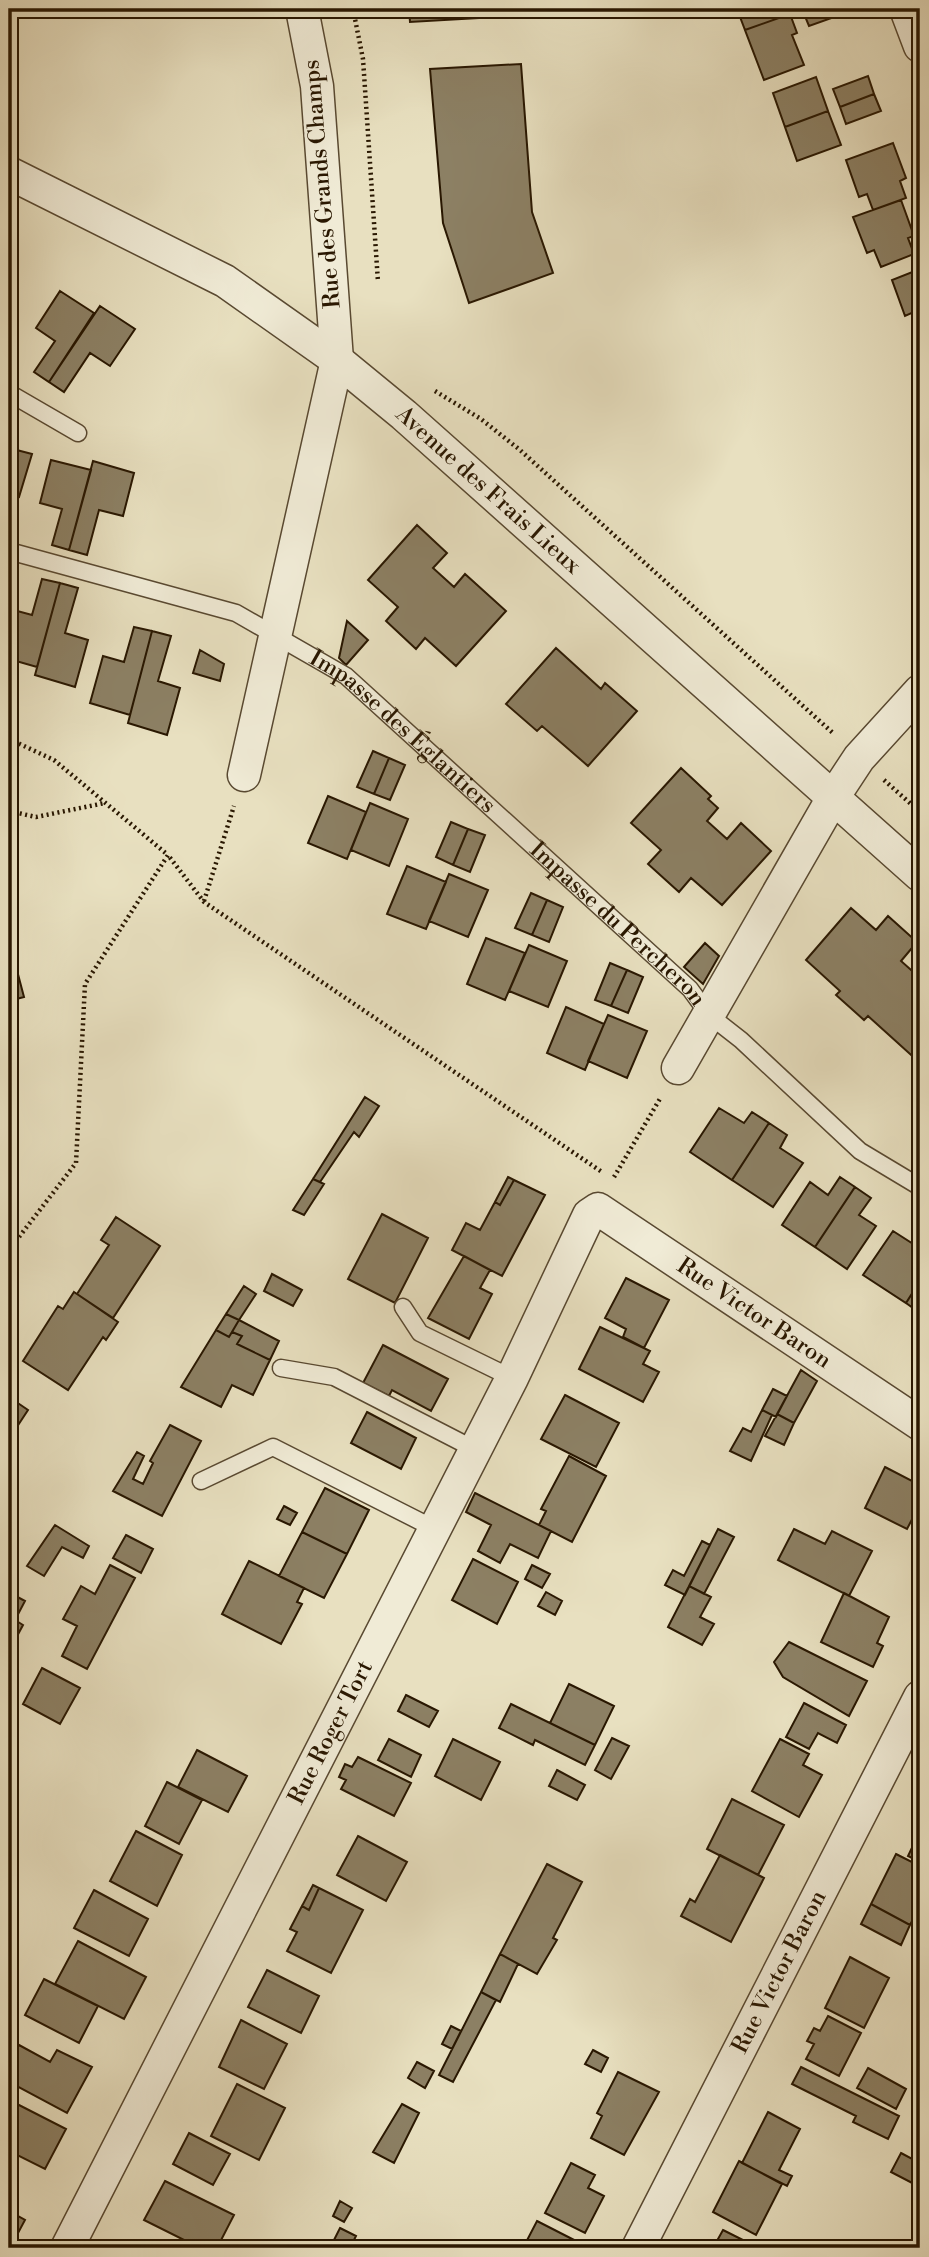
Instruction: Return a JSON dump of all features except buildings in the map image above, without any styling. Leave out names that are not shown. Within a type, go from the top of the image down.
[{"type":"street","name":"Rue des Grands Champs","points":[[302,9],[317,86],[337,360]]},
{"type":"street","points":[[906,9],[920,46]]},
{"type":"street","name":"Avenue des Frais Lieux","points":[[9,173],[225,281],[337,360],[404,415],[920,875]]},
{"type":"street","name":"Impasse des Églantiers","points":[[244,775],[337,360]]},
{"type":"street","name":"Impasse du Percheron","points":[[677,1068],[834,796],[859,758],[920,691]]},
{"type":"street","name":"Rue Roger Tort","points":[[66,2248],[476,1450],[594,1212]]},
{"type":"street","name":"Rue Victor Baron","points":[[594,1212],[920,1424]]},
{"type":"street","name":"Rue Victor Baron","points":[[638,2248],[920,1697]]},
{"type":"lane","points":[[9,393],[78,433]]},
{"type":"lane","name":"Impasse des Églantiers","points":[[9,551],[236,613],[275,638],[346,676],[524,837]]},
{"type":"lane","name":"Impasse du Percheron","points":[[524,837],[690,989],[709,1015],[741,1040],[860,1152],[920,1187]]},
{"type":"lane","points":[[403,1307],[420,1333],[512,1378]]},
{"type":"lane","points":[[281,1368],[334,1377],[476,1450]]},
{"type":"lane","points":[[201,1481],[273,1447],[435,1529]]},
{"type":"path","points":[[353,9],[363,59],[378,282]]},
{"type":"path","points":[[426,386],[481,419],[520,450],[836,736]]},
{"type":"path","points":[[9,739],[54,760],[106,803],[168,855],[204,902],[597,1170],[626,1184]]},
{"type":"path","points":[[204,902],[244,775]]},
{"type":"path","points":[[883,778],[920,812]]},
{"type":"path","points":[[9,811],[36,817],[106,803]]},
{"type":"path","points":[[9,1250],[76,1163],[85,984],[168,855]]},
{"type":"path","points":[[594,1212],[677,1068]]}]
